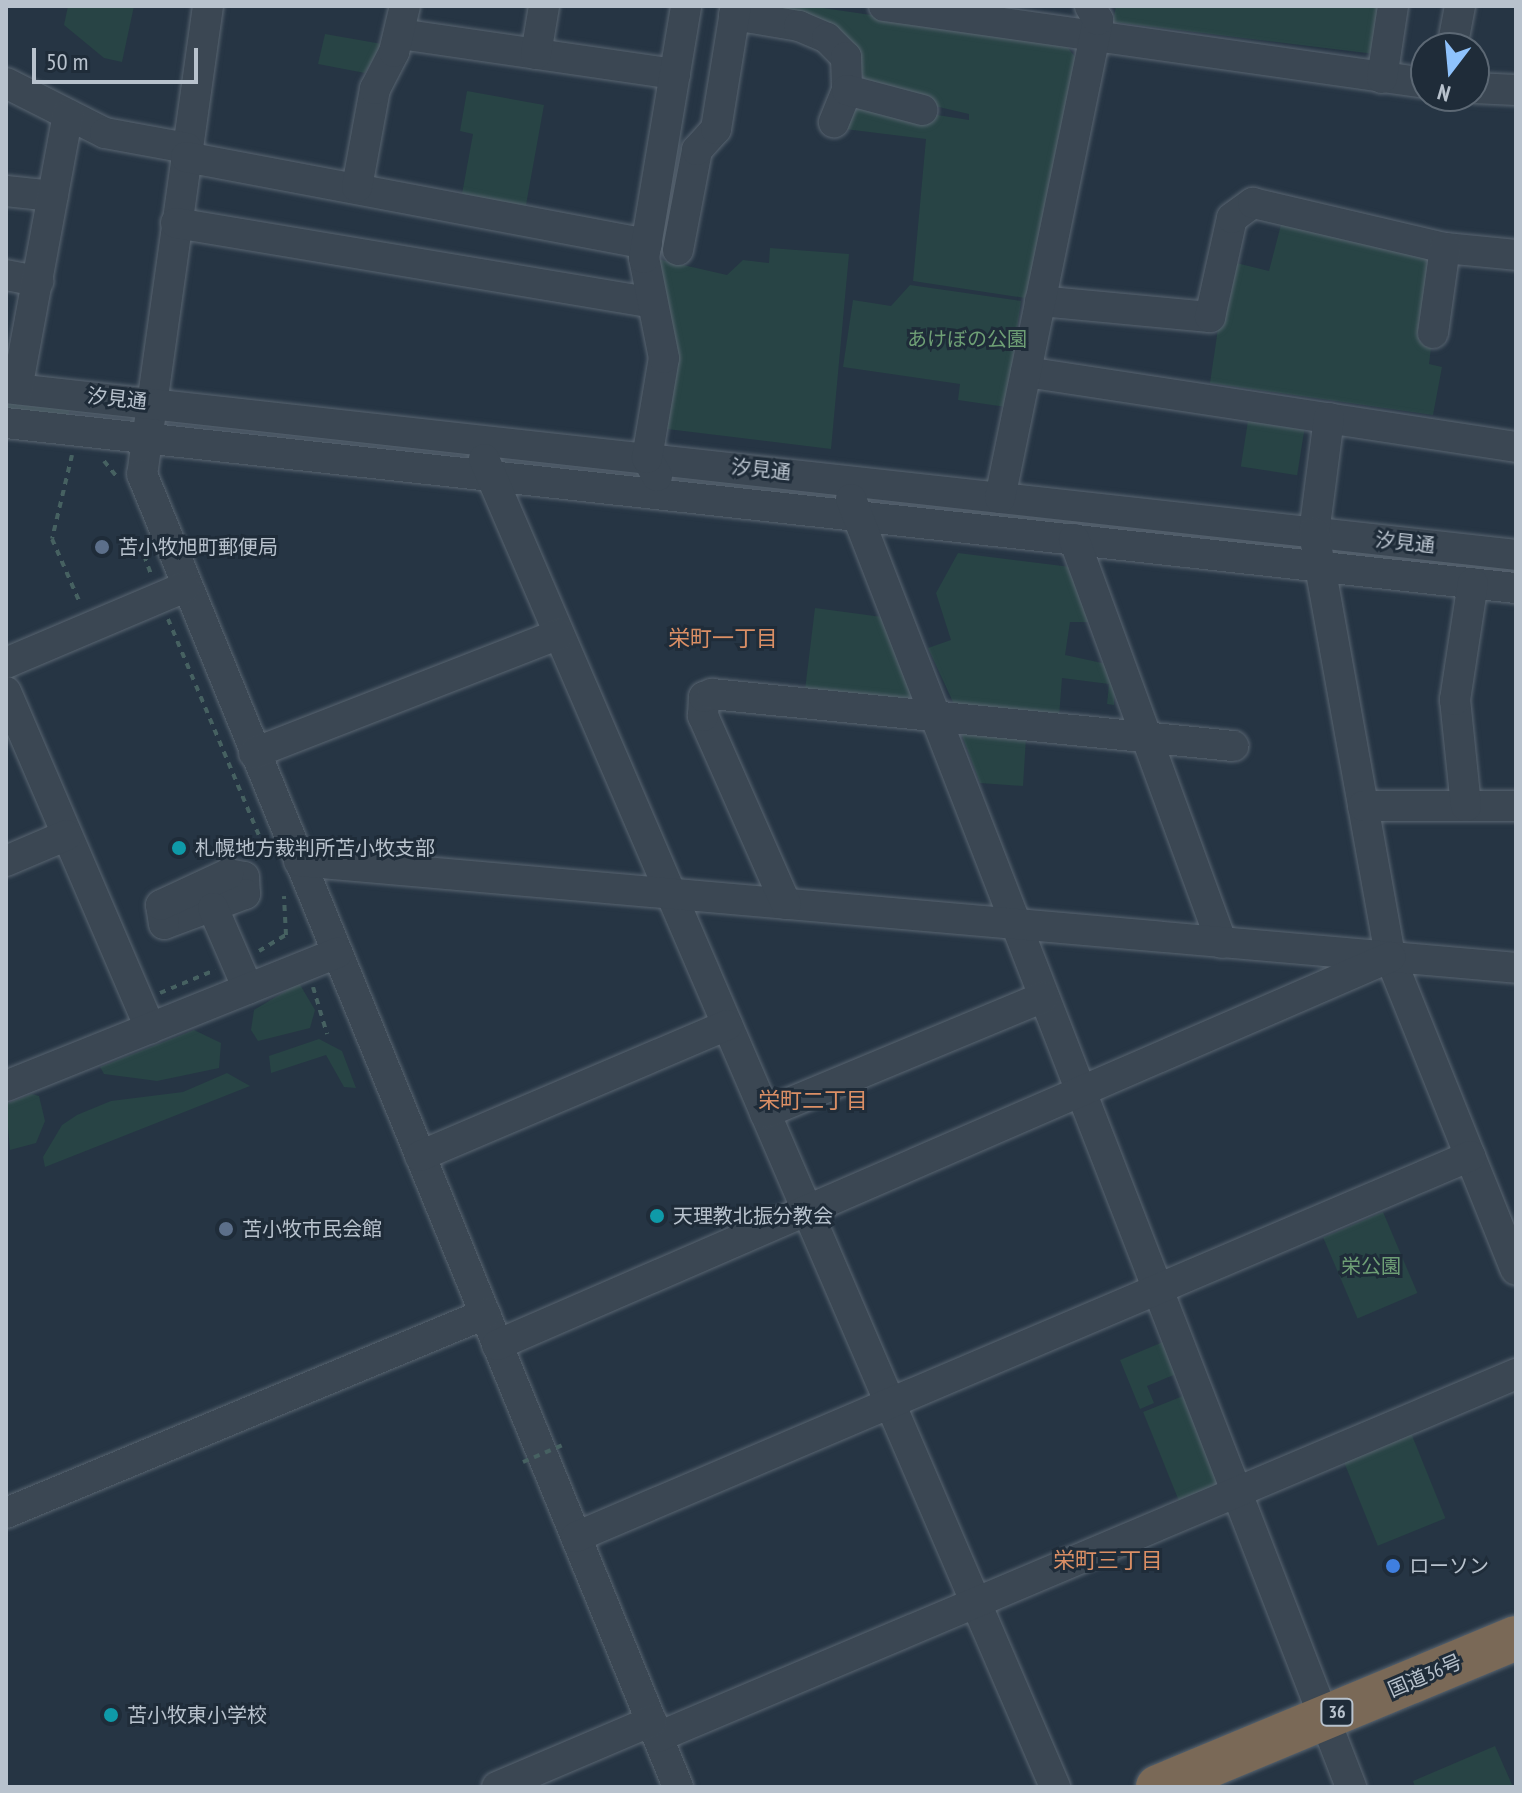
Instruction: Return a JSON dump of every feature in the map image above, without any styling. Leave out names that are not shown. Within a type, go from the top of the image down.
[{"type":"highway","name":"国道36号","points":[[1158,1787],[1516,1638]]},
{"type":"street","points":[[208,6],[142,474],[172,592],[254,753],[289,872],[337,953],[678,1787]]},
{"type":"street","points":[[536,54],[544,6]]},
{"type":"street","points":[[668,495],[647,458],[664,358],[649,302],[647,244],[686,6]]},
{"type":"street","points":[[884,6],[1410,81]]},
{"type":"street","points":[[1000,498],[1098,20],[1090,6]]},
{"type":"street","points":[[1382,78],[1393,6]]},
{"type":"street","points":[[1455,32],[1460,6]]},
{"type":"street","points":[[678,250],[697,150],[716,129],[735,11],[827,38],[846,57],[847,90],[834,123]]},
{"type":"street","points":[[357,187],[375,89],[402,20],[536,54],[675,74]]},
{"type":"street","points":[[6,83],[105,133],[647,244]]},
{"type":"street","points":[[1490,89],[1516,90]]},
{"type":"street","points":[[847,90],[922,110]]},
{"type":"street","points":[[12,388],[38,281],[68,115]]},
{"type":"street","points":[[6,191],[53,196]]},
{"type":"street","points":[[1040,301],[1210,317],[1238,209],[1253,203],[1445,248],[1516,255]]},
{"type":"street","points":[[176,223],[649,302]]},
{"type":"street","points":[[1433,333],[1445,248]]},
{"type":"street","points":[[6,275],[38,281]]},
{"type":"street","points":[[1026,372],[1516,447]]},
{"type":"street","name":"汐見通","points":[[12,388],[1516,555]]},
{"type":"street","points":[[1329,418],[1314,533],[1390,957],[1516,1270]]},
{"type":"street","name":"汐見通","points":[[6,423],[73,445],[145,437],[1516,588]]},
{"type":"street","points":[[475,439],[1055,1787]]},
{"type":"street","points":[[843,479],[1351,1787]]},
{"type":"street","points":[[1074,539],[1222,943]]},
{"type":"street","points":[[1466,806],[1455,700],[1473,583]]},
{"type":"street","points":[[6,663],[172,592]]},
{"type":"street","points":[[254,753],[559,634]]},
{"type":"street","points":[[6,692],[144,1015]]},
{"type":"street","points":[[786,904],[703,716],[704,697],[1233,746]]},
{"type":"street","points":[[1363,806],[1516,806]]},
{"type":"street","points":[[6,861],[67,835]]},
{"type":"street","points":[[289,872],[671,893],[1516,968]]},
{"type":"street","points":[[213,908],[248,989]]},
{"type":"street","points":[[6,1086],[144,1015],[248,989],[337,953]]},
{"type":"street","points":[[497,1345],[1081,1095],[1390,957]]},
{"type":"street","points":[[765,1113],[1044,997]]},
{"type":"street","points":[[420,1156],[727,1025]]},
{"type":"street","points":[[576,1537],[1470,1156]]},
{"type":"street","points":[[6,1513],[485,1314]]},
{"type":"street","points":[[497,1787],[655,1729],[976,1603],[1516,1374]]},
{"type":"path","points":[[73,445],[52,539],[90,627]]},
{"type":"path","points":[[94,455],[121,490]]},
{"type":"path","points":[[135,531],[172,592],[266,854]]},
{"type":"path","points":[[144,1015],[286,935],[289,872]]},
{"type":"path","points":[[523,1462],[565,1444]]},
{"type":"green space","points":[[68,6],[134,6],[122,62],[104,58],[64,25]]},
{"type":"green space","points":[[744,6],[809,6],[1064,43],[1079,62],[1032,299],[913,281],[926,139],[837,128],[861,103],[969,120],[969,114],[870,91],[850,51]]},
{"type":"green space","points":[[1116,6],[1382,6],[1375,54],[1113,22]]},
{"type":"green space","points":[[325,34],[382,44],[365,73],[318,64]]},
{"type":"green space","points":[[467,91],[544,105],[524,216],[460,205],[473,134],[460,131]]},
{"type":"green space","points":[[1283,217],[1433,257],[1424,345],[1431,348],[1429,364],[1442,367],[1433,415],[1210,383],[1228,261],[1269,271]]},
{"type":"green space","points":[[770,248],[849,254],[831,449],[659,428],[657,259],[727,275],[743,260],[769,263]]},
{"type":"green space","name":"あけぼの公園","points":[[910,285],[1021,301],[1006,407],[958,400],[960,384],[843,367],[853,300],[891,306]]},
{"type":"green space","points":[[6,400],[70,406],[69,415],[6,409]]},
{"type":"green space","points":[[1248,421],[1304,430],[1297,475],[1241,466]]},
{"type":"green space","points":[[958,553],[1079,568],[1092,622],[1070,622],[1065,655],[1116,666],[1114,705],[1107,704],[1109,684],[1062,678],[1059,717],[954,704],[928,648],[951,640],[936,593]]},
{"type":"green space","points":[[815,608],[882,617],[912,690],[910,699],[805,690]]},
{"type":"green space","points":[[961,733],[1026,738],[1023,786],[980,783]]},
{"type":"green space","points":[[299,983],[315,1010],[310,1028],[258,1041],[251,1030],[254,1010]]},
{"type":"green space","points":[[194,1030],[221,1043],[219,1068],[157,1081],[104,1074],[100,1067]]},
{"type":"green space","points":[[319,1039],[342,1051],[356,1088],[344,1087],[326,1055],[271,1073],[269,1056]]},
{"type":"green space","points":[[227,1073],[250,1086],[45,1167],[43,1157],[62,1125],[77,1115],[111,1101],[183,1092]]},
{"type":"green space","points":[[32,1094],[39,1096],[45,1121],[36,1143],[10,1150],[6,1104]]},
{"type":"green space","name":"栄公園","points":[[1383,1212],[1417,1293],[1358,1318],[1323,1237]]},
{"type":"green space","points":[[1163,1342],[1176,1374],[1147,1386],[1154,1403],[1140,1409],[1120,1360]]},
{"type":"green space","points":[[1183,1396],[1219,1484],[1179,1500],[1143,1412]]},
{"type":"green space","points":[[1411,1433],[1445,1518],[1378,1546],[1343,1460]]},
{"type":"green space","points":[[1495,1746],[1513,1787],[1415,1787],[1413,1781]]},
{"type":"place","name":"苫小牧旭町郵便局","points":[[102,547]]},
{"type":"place","name":"札幌地方裁判所苫小牧支部","points":[[179,848]]},
{"type":"place","name":"天理教北振分教会","points":[[657,1216]]},
{"type":"place","name":"苫小牧市民会館","points":[[226,1229]]},
{"type":"place","name":"ローソン","points":[[1393,1566]]},
{"type":"place","name":"苫小牧東小学校","points":[[111,1715]]},
{"type":"district","name":"栄町一丁目","points":[[723,639]]},
{"type":"district","name":"栄町二丁目","points":[[813,1101]]},
{"type":"district","name":"栄町三丁目","points":[[1108,1561]]}]
